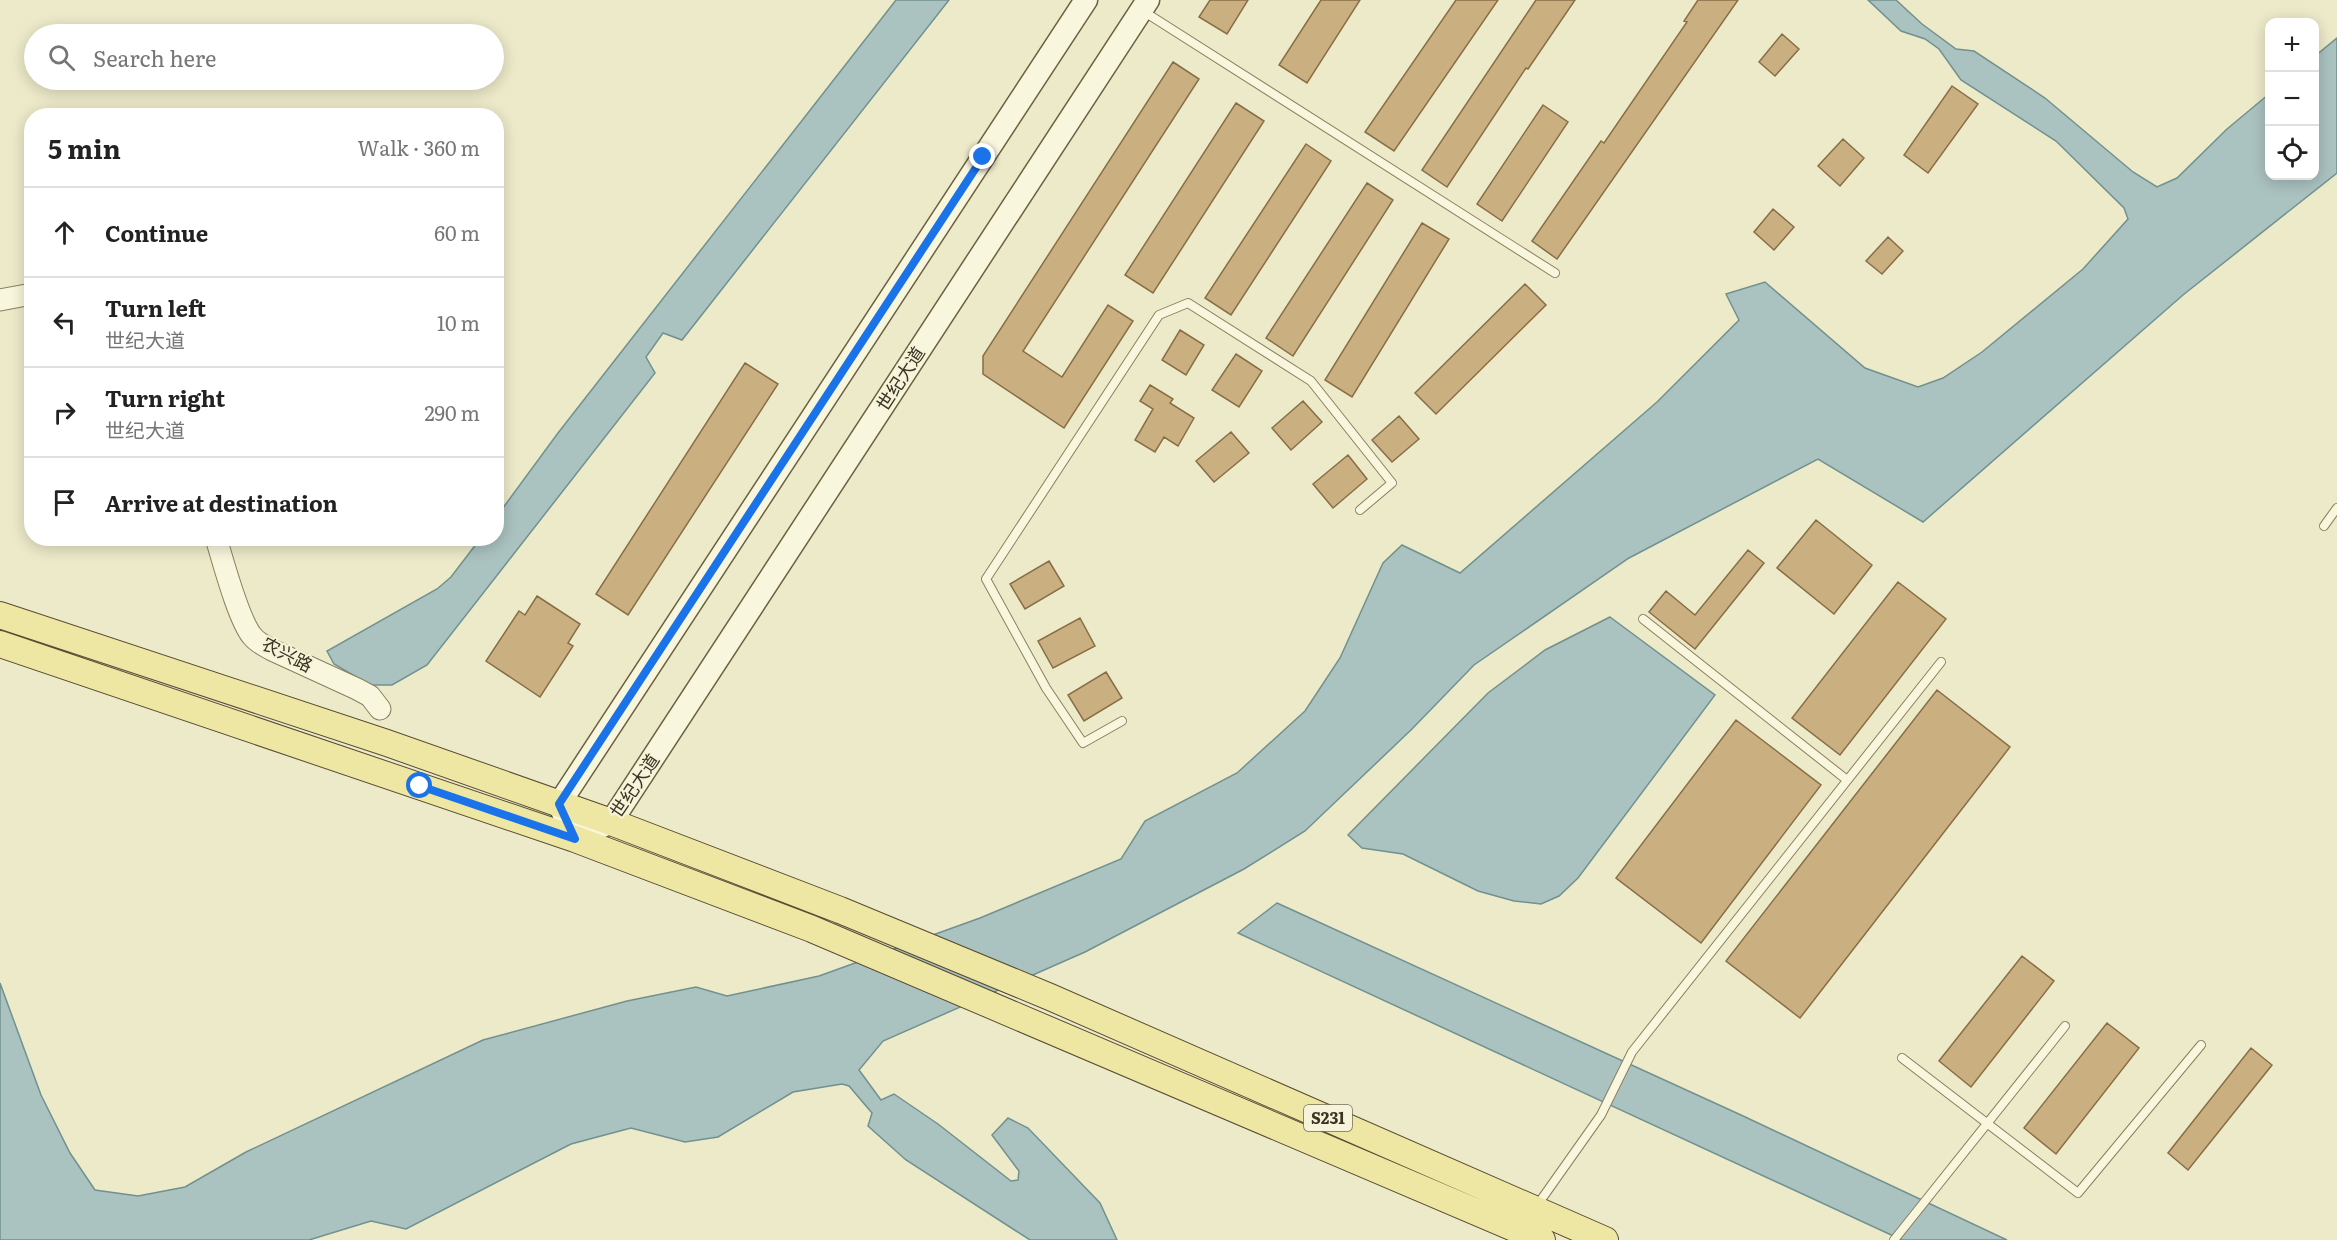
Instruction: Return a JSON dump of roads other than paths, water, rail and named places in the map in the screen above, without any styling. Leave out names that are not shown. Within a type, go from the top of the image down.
[{"type":"main road","points":[[575,839],[559,804],[1086,0]]},
{"type":"main road","name":"世纪大道","points":[[575,839],[611,822],[1145,5]]},
{"type":"main road","name":"S231","points":[[0,615],[387,743],[611,822],[840,910],[1050,997],[1605,1240]]},
{"type":"main road","name":"S231","points":[[0,644],[575,839],[812,929],[1542,1240]]},
{"type":"street","points":[[0,300],[24,296]]},
{"type":"street","name":"农兴路","points":[[219,546],[243,619],[251,635],[266,647],[370,696],[380,709]]},
{"type":"lane","points":[[1145,5],[1555,273]]},
{"type":"lane","points":[[1122,722],[1083,743],[1046,688],[986,579],[1159,315],[1188,303],[1311,381],[1392,483],[1360,510]]},
{"type":"lane","points":[[2324,526],[2337,508]]},
{"type":"lane","points":[[1643,620],[1847,780]]},
{"type":"lane","points":[[1535,1208],[1601,1116],[1632,1052],[1941,662]]},
{"type":"lane","points":[[1894,1240],[2065,1026]]},
{"type":"lane","points":[[1902,1058],[2078,1193],[2201,1045]]},
{"type":"water","points":[[896,0],[949,0],[682,340],[663,333],[646,357],[655,373],[427,665],[392,685],[370,685],[334,664],[327,651],[437,589],[451,577],[475,546],[504,546],[504,506],[558,433]]},
{"type":"water","points":[[1868,0],[1896,0],[1922,24],[1956,49],[1974,51],[2045,98],[2133,172],[2157,187],[2177,178],[2227,129],[2265,97],[2265,180],[2319,180],[2319,53],[2337,38],[2337,173],[2183,295],[1923,522],[1818,459],[1629,558],[1474,665],[1412,729],[1305,831],[1244,869],[1085,952],[883,1041],[859,1070],[881,1100],[894,1094],[938,1124],[1011,1181],[1018,1180],[1019,1171],[992,1135],[1008,1118],[1028,1128],[1100,1203],[1117,1240],[1030,1240],[906,1160],[868,1126],[872,1113],[849,1086],[842,1084],[793,1092],[718,1137],[685,1142],[631,1128],[571,1144],[406,1229],[371,1221],[309,1240],[0,1240],[0,983],[41,1095],[70,1153],[95,1190],[138,1196],[185,1187],[246,1152],[483,1040],[627,1001],[696,987],[727,996],[819,976],[980,918],[1121,859],[1145,821],[1237,773],[1305,711],[1340,658],[1383,563],[1402,545],[1460,573],[1657,402],[1739,320],[1726,294],[1765,282],[1865,368],[1918,387],[1943,378],[1982,352],[2083,269],[2128,219],[2124,208],[2056,141],[1961,80],[1939,49],[1925,39],[1901,31]]},
{"type":"water","points":[[1610,617],[1715,695],[1578,878],[1559,896],[1541,904],[1514,901],[1478,891],[1403,854],[1362,848],[1348,835],[1488,693],[1545,650]]},
{"type":"water","points":[[1277,903],[1741,1115],[2007,1240],[1902,1240],[1238,933]]}]
